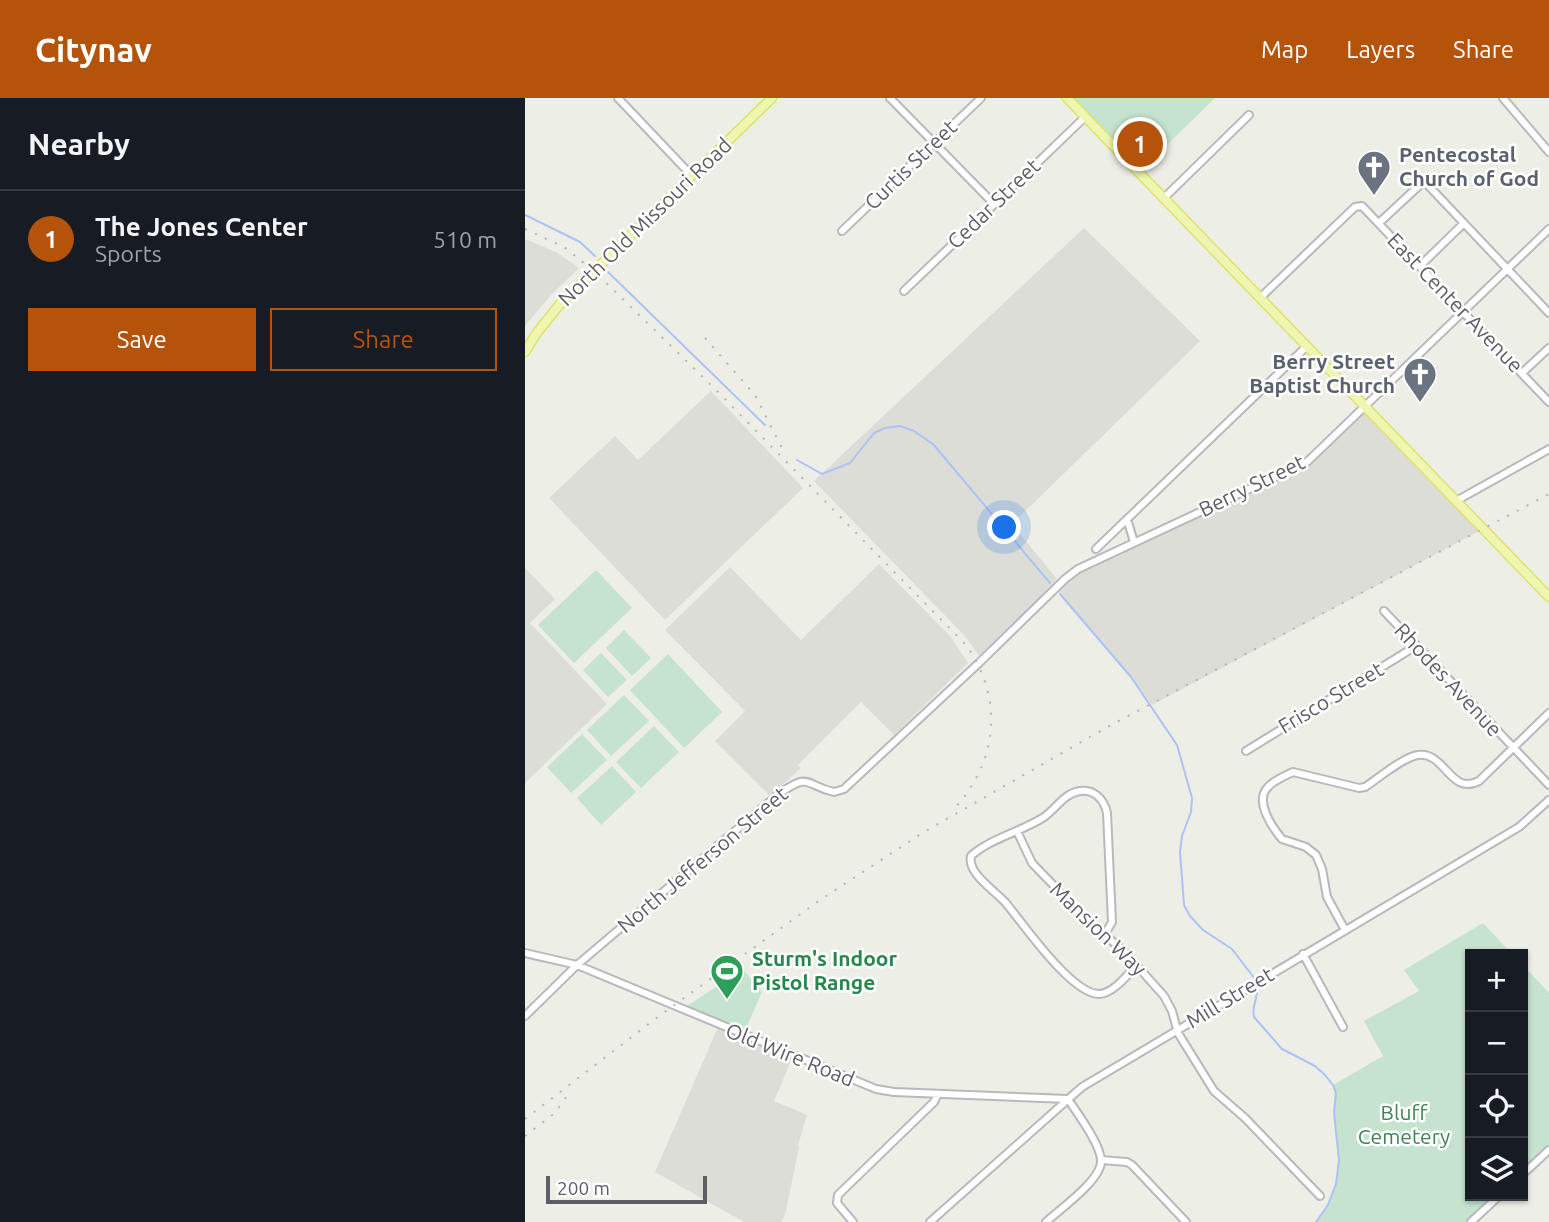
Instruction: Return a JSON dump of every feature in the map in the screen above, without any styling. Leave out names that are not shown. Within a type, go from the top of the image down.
[{"type":"main road","name":"North Old Missouri Road","points":[[525,352],[560,304],[772,98]]},
{"type":"main road","points":[[1067,98],[1549,597]]},
{"type":"street","points":[[618,98],[692,176]]},
{"type":"street","points":[[890,98],[994,204]]},
{"type":"street","name":"Curtis Street","points":[[842,231],[981,98]]},
{"type":"street","points":[[1503,98],[1549,152]]},
{"type":"street","points":[[1164,198],[1249,115]]},
{"type":"street","name":"Cedar Street","points":[[904,291],[1085,117]]},
{"type":"street","points":[[1379,223],[1424,181],[1549,313]]},
{"type":"street","name":"East Center Avenue","points":[[1261,298],[1360,205],[1549,402]]},
{"type":"street","points":[[1420,266],[1464,223]]},
{"type":"street","name":"Berry Street","points":[[1052,591],[1078,569],[1307,462],[1549,229]]},
{"type":"street","points":[[1096,549],[1307,346]]},
{"type":"street","points":[[1522,373],[1549,348]]},
{"type":"street","points":[[1456,501],[1549,449]]},
{"type":"street","points":[[1127,519],[1134,542]]},
{"type":"street","name":"North Jefferson Street","points":[[525,1016],[577,965],[794,784],[807,781],[834,792],[844,789],[1052,591]]},
{"type":"street","name":"Rhodes Avenue","points":[[1384,611],[1549,785]]},
{"type":"street","name":"Frisco Street","points":[[1246,751],[1416,646]]},
{"type":"street","points":[[1513,748],[1549,713]]},
{"type":"street","name":"Rhodes Avenue","points":[[1345,930],[1327,897],[1322,869],[1316,855],[1306,847],[1282,839],[1264,808],[1263,797],[1268,787],[1293,772],[1359,788],[1410,758],[1422,755],[1434,760],[1460,783],[1473,784],[1513,748]]},
{"type":"street","points":[[1105,934],[1112,922],[1107,813],[1103,802],[1088,791],[1075,792],[1042,818],[973,853],[969,859],[972,867],[1003,900],[1039,947],[1060,968],[1094,993],[1111,990],[1137,965]]},
{"type":"street","name":"Mill Street","points":[[930,1222],[1081,1087],[1519,827],[1549,800]]},
{"type":"street","name":"Mansion Way","points":[[1017,831],[1037,870],[1058,890],[1069,906],[1123,950],[1168,1003],[1177,1028],[1214,1091],[1245,1118],[1320,1196]]},
{"type":"street","name":"Old Wire Road","points":[[525,953],[577,965],[876,1089],[894,1092],[1068,1098]]},
{"type":"street","points":[[1303,954],[1343,1027]]},
{"type":"street","points":[[853,1222],[839,1206],[837,1199],[840,1192],[934,1102],[939,1094]]},
{"type":"street","points":[[1046,1222],[1084,1188],[1099,1169],[1101,1160],[1068,1098]]},
{"type":"street","points":[[1528,1169],[1549,1150]]},
{"type":"street","points":[[1101,1160],[1127,1162],[1132,1165],[1187,1222]]},
{"type":"street","points":[[1471,1222],[1494,1201]]},
{"type":"shaded area","points":[[1084,228],[1200,341],[1012,524],[1057,579],[981,658],[964,635],[814,481]]},
{"type":"shaded area","points":[[525,239],[556,252],[579,268],[525,326]]},
{"type":"shaded area","points":[[711,391],[803,488],[665,620],[549,498],[615,436],[638,460]]},
{"type":"shaded area","points":[[1365,407],[1483,529],[1152,705],[1055,588],[1078,569],[1307,462]]},
{"type":"shaded area","points":[[879,564],[951,637],[968,663],[894,735],[861,702],[798,765],[801,768],[770,796],[715,741],[745,711],[665,630],[730,567],[801,640]]},
{"type":"shaded area","points":[[525,568],[555,599],[530,623],[607,704],[525,783]]},
{"type":"shaded area","points":[[719,1025],[793,1056],[774,1101],[807,1115],[798,1145],[785,1215],[781,1222],[744,1222],[655,1172]]},
{"type":"green space","points":[[1067,98],[1215,98],[1139,172]]},
{"type":"green space","points":[[596,570],[632,608],[574,663],[538,625]]},
{"type":"green space","points":[[624,630],[651,658],[632,676],[606,648]]},
{"type":"green space","points":[[601,653],[627,680],[608,697],[583,670]]},
{"type":"green space","points":[[668,654],[722,712],[684,748],[630,690]]},
{"type":"green space","points":[[624,695],[649,721],[611,756],[587,730]]},
{"type":"green space","points":[[654,726],[679,752],[641,788],[616,762]]},
{"type":"green space","points":[[582,734],[607,760],[571,793],[547,767]]},
{"type":"green space","points":[[612,766],[636,792],[601,825],[577,798]]},
{"type":"green space","name":"Bluff Cemetery","points":[[1483,923],[1507,949],[1465,949],[1465,1201],[1494,1201],[1471,1222],[1316,1222],[1332,1193],[1338,1169],[1333,1085],[1383,1056],[1364,1021],[1419,991],[1404,970]]},
{"type":"green space","name":"Sturm's Indoor Pistol Range","points":[[743,969],[762,992],[743,1035],[681,1010]]},
{"type":"green space","points":[[1528,970],[1549,993],[1549,1150],[1528,1169]]},
{"type":"waterway","points":[[525,215],[580,242],[595,256]]},
{"type":"waterway","points":[[608,272],[765,425]]},
{"type":"waterway","points":[[797,460],[822,474],[850,463],[874,433],[900,426],[914,431],[933,444],[1050,583]]},
{"type":"waterway","points":[[1060,594],[1131,677],[1177,745],[1192,798],[1180,852],[1184,905],[1203,930],[1232,949],[1255,979]]},
{"type":"waterway","points":[[1257,986],[1254,1017],[1282,1049],[1315,1066],[1325,1075],[1336,1093],[1334,1113],[1339,1160],[1336,1184],[1328,1205],[1316,1222]]},
{"type":"railway","points":[[525,229],[564,247],[594,271],[715,389],[967,646],[987,688],[991,730],[979,772],[953,810]]},
{"type":"railway","points":[[705,338],[755,395],[784,452]]},
{"type":"railway","points":[[525,1119],[659,1016],[820,900],[924,832],[1111,725],[1549,494]]},
{"type":"railway","points":[[525,1136],[555,1113],[571,1090]]},
{"type":"place","name":"The Jones Center","points":[[1140,144]]},
{"type":"place","name":"Pentecostal Church of God","points":[[1374,197]]},
{"type":"place","name":"Berry Street Baptist Church","points":[[1420,404]]},
{"type":"place","name":"Sturm's Indoor Pistol Range","points":[[727,1001]]}]
